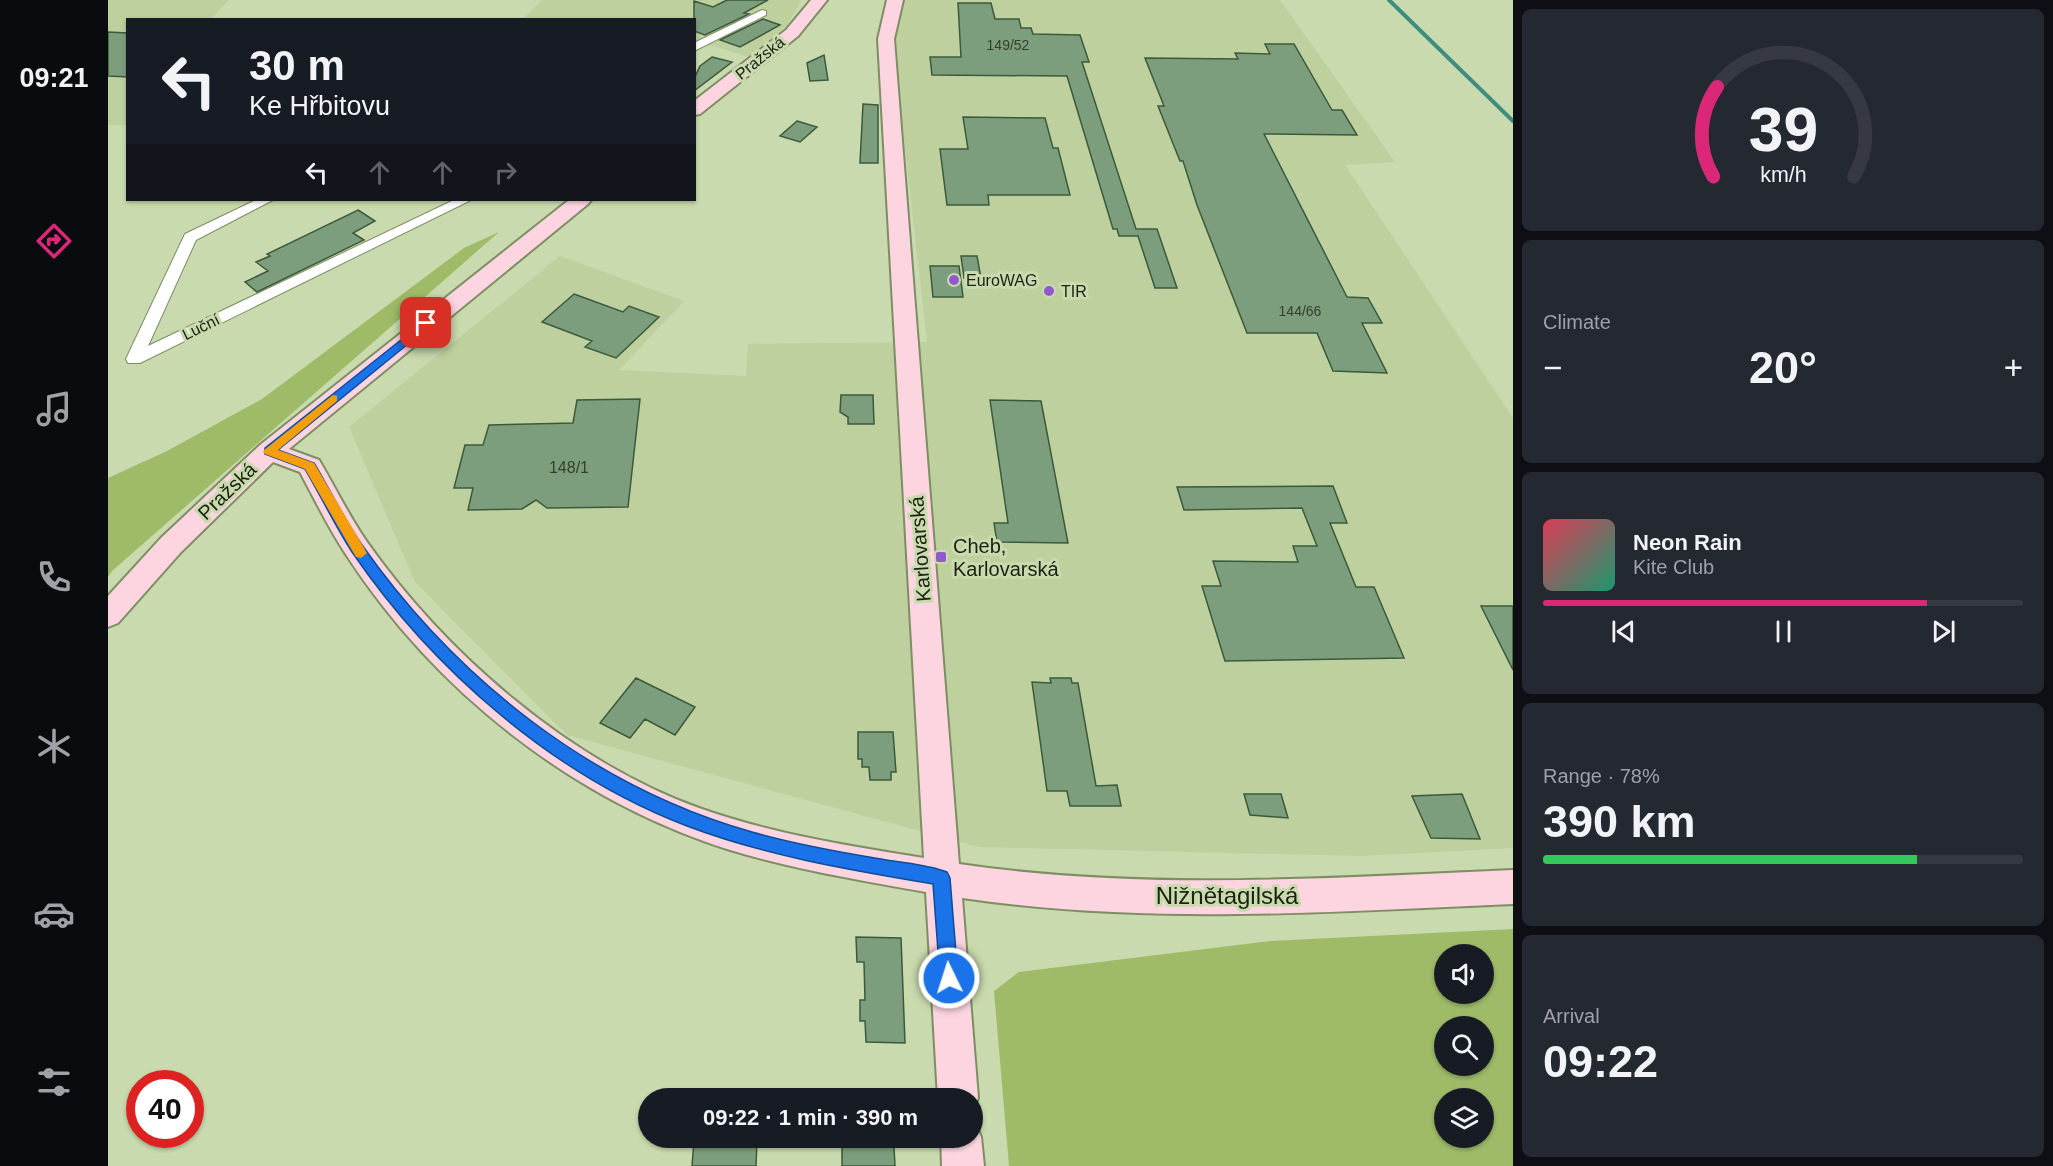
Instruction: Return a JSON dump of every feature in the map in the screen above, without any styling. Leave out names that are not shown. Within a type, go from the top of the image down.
[{"type":"main road","name":"Pražská","points":[[696,108],[792,33],[819,0]]},
{"type":"main road","name":"Karlovarská","points":[[896,0],[886,39],[941,878],[957,1088]]},
{"type":"main road","name":"Pražská","points":[[108,615],[171,545],[269,451],[580,201]]},
{"type":"main road","name":"Nižnětagilská","points":[[269,451],[310,466],[356,546],[384,585],[419,627],[472,681],[558,749],[596,774],[638,798],[679,815],[753,840],[850,862],[941,878],[1089,895],[1181,897],[1382,893],[1513,887]]},
{"type":"main road","points":[[962,1148],[963,1166]]},
{"type":"street","points":[[696,47],[762,13]]},
{"type":"street","name":"Luční","points":[[264,201],[190,237],[134,359],[462,201]]},
{"type":"shaded area","points":[[108,0],[229,0],[212,18],[126,18],[126,125],[108,125]]},
{"type":"shaded area","points":[[542,0],[802,0],[787,25],[749,57],[696,40],[696,18],[524,18]]},
{"type":"shaded area","points":[[902,0],[1280,0],[1395,162],[1345,165],[1513,418],[1513,848],[1361,856],[979,847],[567,735],[415,582],[349,427],[560,256],[684,301],[619,370],[746,376],[748,344],[927,342],[893,41]]},
{"type":"shaded area","points":[[499,232],[112,571],[108,577],[108,478],[167,451],[262,399],[464,248]]},
{"type":"shaded area","points":[[1513,929],[1513,1166],[1009,1166],[994,991],[1019,972],[1270,941]]},
{"type":"building","points":[[727,0],[768,0],[744,13],[749,14],[705,35],[696,32],[694,1],[713,7]]},
{"type":"building","points":[[958,3],[991,3],[995,19],[1019,19],[1021,28],[1031,28],[1033,34],[1080,35],[1089,62],[1082,62],[1136,229],[1157,229],[1177,288],[1155,288],[1138,236],[1119,236],[1117,229],[1113,229],[1067,76],[932,75],[930,57],[961,57]]},
{"type":"building","points":[[763,19],[780,25],[740,47],[720,40]]},
{"type":"building","points":[[108,32],[126,33],[126,77],[108,76]]},
{"type":"building","points":[[1265,44],[1294,44],[1332,110],[1342,110],[1357,135],[1264,134],[1347,297],[1368,298],[1382,323],[1362,323],[1387,373],[1333,371],[1317,333],[1247,333],[1197,205],[1183,161],[1180,161],[1158,106],[1164,106],[1145,58],[1238,59],[1235,53],[1270,54]]},
{"type":"building","points":[[824,55],[828,80],[810,81],[807,63]]},
{"type":"building","points":[[712,57],[732,62],[696,89],[696,75],[700,66]]},
{"type":"building","points":[[863,104],[878,105],[878,163],[860,163]]},
{"type":"building","points":[[963,117],[1045,118],[1053,148],[1058,148],[1070,195],[988,195],[989,205],[947,205],[940,149],[968,149]]},
{"type":"building","points":[[797,121],[817,127],[800,142],[780,136]]},
{"type":"building","points":[[358,210],[375,221],[353,233],[364,240],[257,292],[245,282],[268,271],[256,262],[270,256],[267,254]]},
{"type":"building","points":[[961,256],[977,256],[981,278],[964,278]]},
{"type":"building","points":[[930,266],[959,266],[963,297],[933,297]]},
{"type":"building","points":[[574,294],[623,312],[629,306],[659,317],[616,358],[585,347],[592,341],[542,322]]},
{"type":"building","points":[[841,395],[873,395],[874,424],[848,424],[848,417],[840,412]]},
{"type":"building","points":[[640,399],[628,507],[547,508],[536,500],[522,509],[468,510],[473,488],[454,488],[465,445],[483,445],[489,425],[573,423],[577,400]]},
{"type":"building","points":[[990,400],[1041,401],[1068,543],[997,542],[994,523],[1008,523]]},
{"type":"building","points":[[1333,486],[1347,523],[1330,523],[1356,587],[1374,587],[1404,658],[1225,661],[1202,586],[1221,586],[1213,561],[1298,562],[1293,546],[1317,546],[1302,508],[1184,510],[1177,487]]},
{"type":"building","points":[[1481,606],[1513,606],[1513,670]]},
{"type":"building","points":[[636,678],[695,707],[675,735],[645,719],[630,738],[600,723]]},
{"type":"building","points":[[1050,678],[1071,678],[1072,683],[1078,683],[1096,786],[1117,785],[1121,806],[1070,806],[1067,791],[1047,791],[1032,682],[1051,683]]},
{"type":"building","points":[[858,732],[893,732],[896,772],[891,772],[891,780],[870,780],[869,767],[862,767],[862,759],[858,759]]},
{"type":"building","points":[[1244,794],[1281,794],[1288,818],[1250,815]]},
{"type":"building","points":[[1462,794],[1480,839],[1431,838],[1412,796]]},
{"type":"building","points":[[856,937],[901,938],[905,1043],[866,1042],[865,1021],[860,1021],[860,1000],[865,1000],[864,962],[857,962]]},
{"type":"building","points":[[693,1148],[757,1148],[756,1166],[692,1166]]},
{"type":"building","points":[[842,1148],[894,1148],[895,1166],[842,1166]]},
{"type":"waterway","points":[[1389,0],[1513,121]]},
{"type":"slow traffic","points":[[333,399],[269,451],[310,466],[361,553]]},
{"type":"place","name":"EuroWAG","points":[[954,280]]},
{"type":"place","name":"TIR","points":[[1049,291]]},
{"type":"place","name":"Cheb, Karlovarská","points":[[941,557]]},
{"type":"route","points":[[426,323],[269,451],[310,466],[356,546],[384,585],[419,627],[480,688],[558,749],[596,774],[638,798],[690,819],[753,840],[850,862],[941,878],[949,978]]}]
